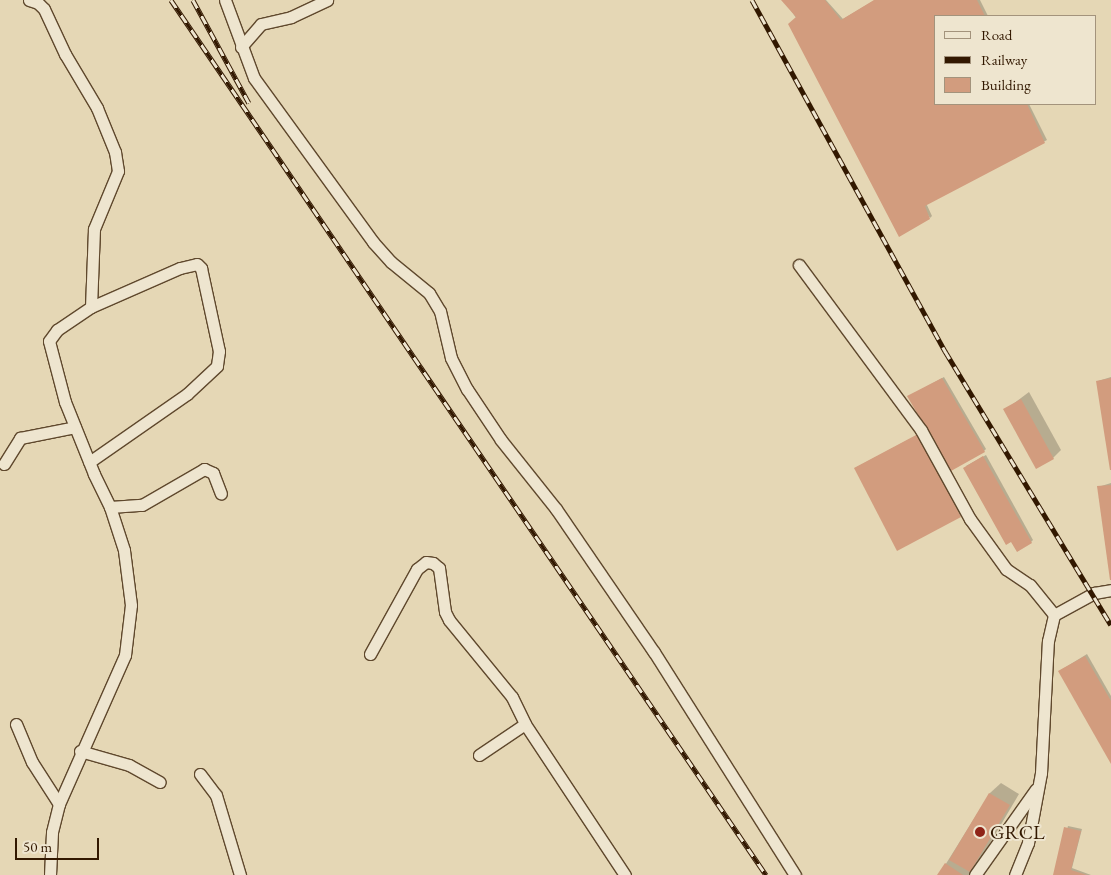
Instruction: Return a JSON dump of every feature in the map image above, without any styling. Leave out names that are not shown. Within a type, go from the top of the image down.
[{"type":"street","points":[[28,0],[38,3],[44,9],[65,54],[97,108],[115,152],[118,171],[94,229],[91,307]]},
{"type":"street","points":[[225,0],[254,78],[373,242],[391,262],[430,292],[440,310],[451,358],[468,389],[501,440],[556,509],[654,652],[795,875]]},
{"type":"street","points":[[241,47],[261,24],[291,17],[327,0]]},
{"type":"street","points":[[50,875],[52,832],[58,804],[125,656],[131,605],[124,550],[110,507],[89,462],[55,373],[49,341],[57,330],[91,307],[180,268],[198,264],[201,268],[219,351],[212,372],[187,394],[89,462]]},
{"type":"street","points":[[799,265],[921,430],[970,519],[1006,569],[1030,585],[1054,615]]},
{"type":"street","points":[[4,464],[20,438],[75,426]]},
{"type":"street","points":[[110,507],[142,505],[204,469],[212,473],[220,494]]},
{"type":"street","points":[[370,654],[417,569],[426,562],[433,563],[439,568],[445,612],[449,620],[512,697],[525,724],[625,875]]},
{"type":"street","points":[[1015,875],[1028,844],[1038,786],[1048,641],[1054,615],[1094,593],[1111,590]]},
{"type":"street","points":[[16,724],[32,762],[58,804]]},
{"type":"street","points":[[479,755],[525,724]]},
{"type":"street","points":[[80,752],[129,765],[160,782]]},
{"type":"street","points":[[200,774],[216,795],[240,875]]},
{"type":"street","points":[[975,875],[1038,786]]},
{"type":"building","points":[[781,0],[825,0],[841,20],[874,0],[977,0],[984,15],[934,15],[934,105],[1027,105],[1045,143],[925,206],[930,219],[899,237],[788,24],[796,17]]},
{"type":"building","points":[[942,378],[985,452],[951,471],[907,396]]},
{"type":"building","points":[[1111,378],[1111,470],[1110,470],[1096,381]]},
{"type":"building","points":[[1021,399],[1054,459],[1036,469],[1003,409]]},
{"type":"building","points":[[918,434],[961,517],[897,551],[854,468]]},
{"type":"building","points":[[983,456],[1032,543],[1017,552],[1011,542],[1006,545],[963,468]]},
{"type":"building","points":[[1111,485],[1111,580],[1110,580],[1097,486]]},
{"type":"building","points":[[1085,656],[1111,701],[1111,764],[1058,671]]},
{"type":"building","name":"GRCL","points":[[989,793],[1010,805],[970,872],[949,860]]},
{"type":"building","points":[[1064,827],[1081,831],[1071,870],[1087,875],[1053,875]]},
{"type":"building","points":[[945,863],[963,875],[937,875]]},
{"type":"railway","points":[[171,0],[766,875]]},
{"type":"railway","points":[[193,0],[249,103]]},
{"type":"railway","points":[[752,0],[945,351],[1111,625]]},
{"type":"place","name":"GRCL","points":[[980,832]]}]
